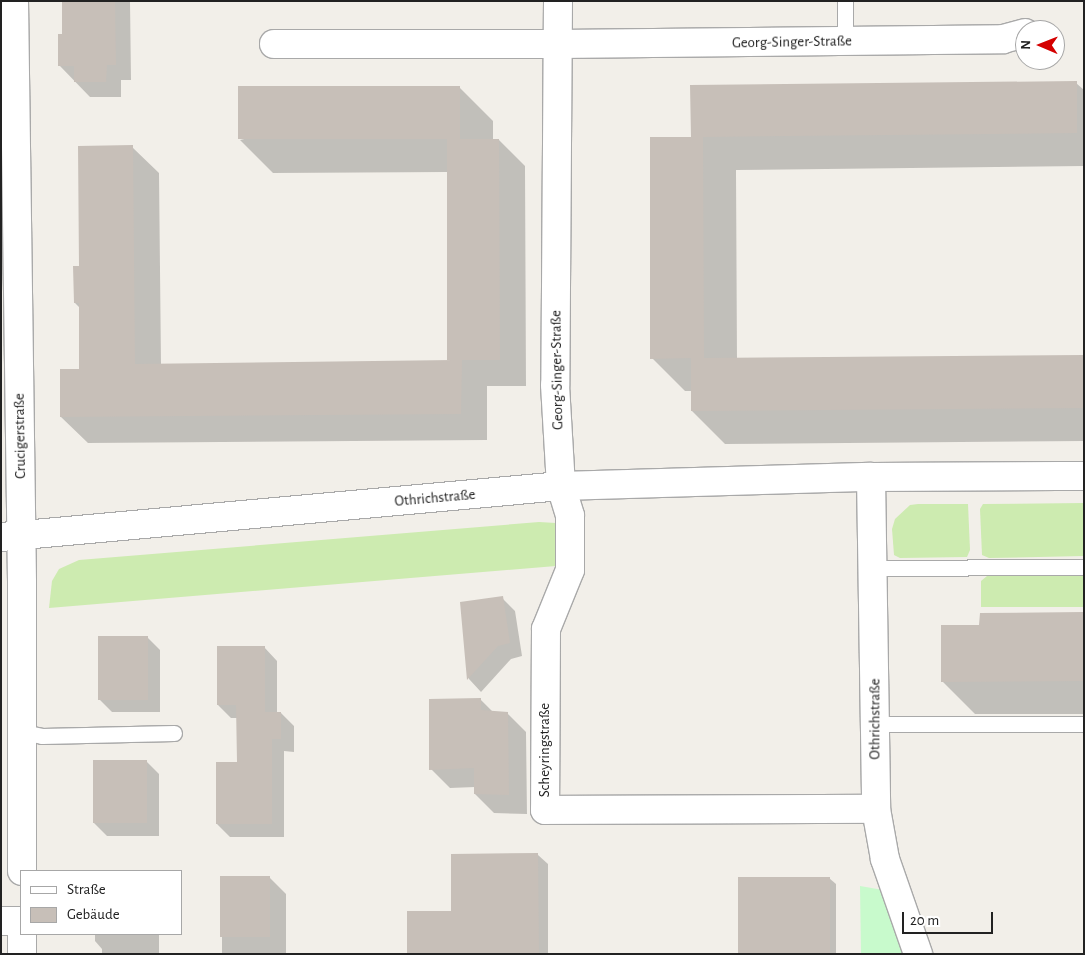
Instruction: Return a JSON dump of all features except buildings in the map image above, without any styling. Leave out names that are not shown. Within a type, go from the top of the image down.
[{"type":"street","name":"Crucigerstraße","points":[[14,1],[12,536],[23,732],[22,870]]},
{"type":"street","name":"Georg-Singer-Straße","points":[[558,1],[555,385],[561,486]]},
{"type":"street","name":"Georg-Singer-Straße","points":[[274,44],[845,41],[1003,39],[1015,36]]},
{"type":"street","name":"Othrichstraße","points":[[12,536],[561,486],[871,477],[1084,476]]},
{"type":"street","name":"Othrichstraße","points":[[871,477],[876,809],[885,859],[918,954]]},
{"type":"street","name":"Scheyringstraße","points":[[561,486],[570,516],[570,570],[546,629],[545,810],[876,809]]},
{"type":"street","points":[[1,921],[20,921]]},
{"type":"street","points":[[22,935],[22,954]]},
{"type":"lane","points":[[845,1],[845,41]]},
{"type":"lane","points":[[873,568],[1084,567]]},
{"type":"lane","points":[[875,724],[1084,724]]},
{"type":"lane","points":[[23,732],[42,736],[174,733]]},
{"type":"green space","points":[[1084,503],[1084,556],[989,558],[982,555],[980,509],[983,504]]},
{"type":"green space","points":[[968,504],[970,550],[967,557],[900,558],[894,555],[892,529],[895,519],[910,505]]},
{"type":"green space","points":[[539,522],[556,523],[556,566],[49,608],[52,581],[59,569],[79,560]]},
{"type":"green space","points":[[987,576],[1084,576],[1084,607],[981,607],[981,581]]},
{"type":"green space","points":[[860,886],[883,890],[903,954],[861,954]]}]
